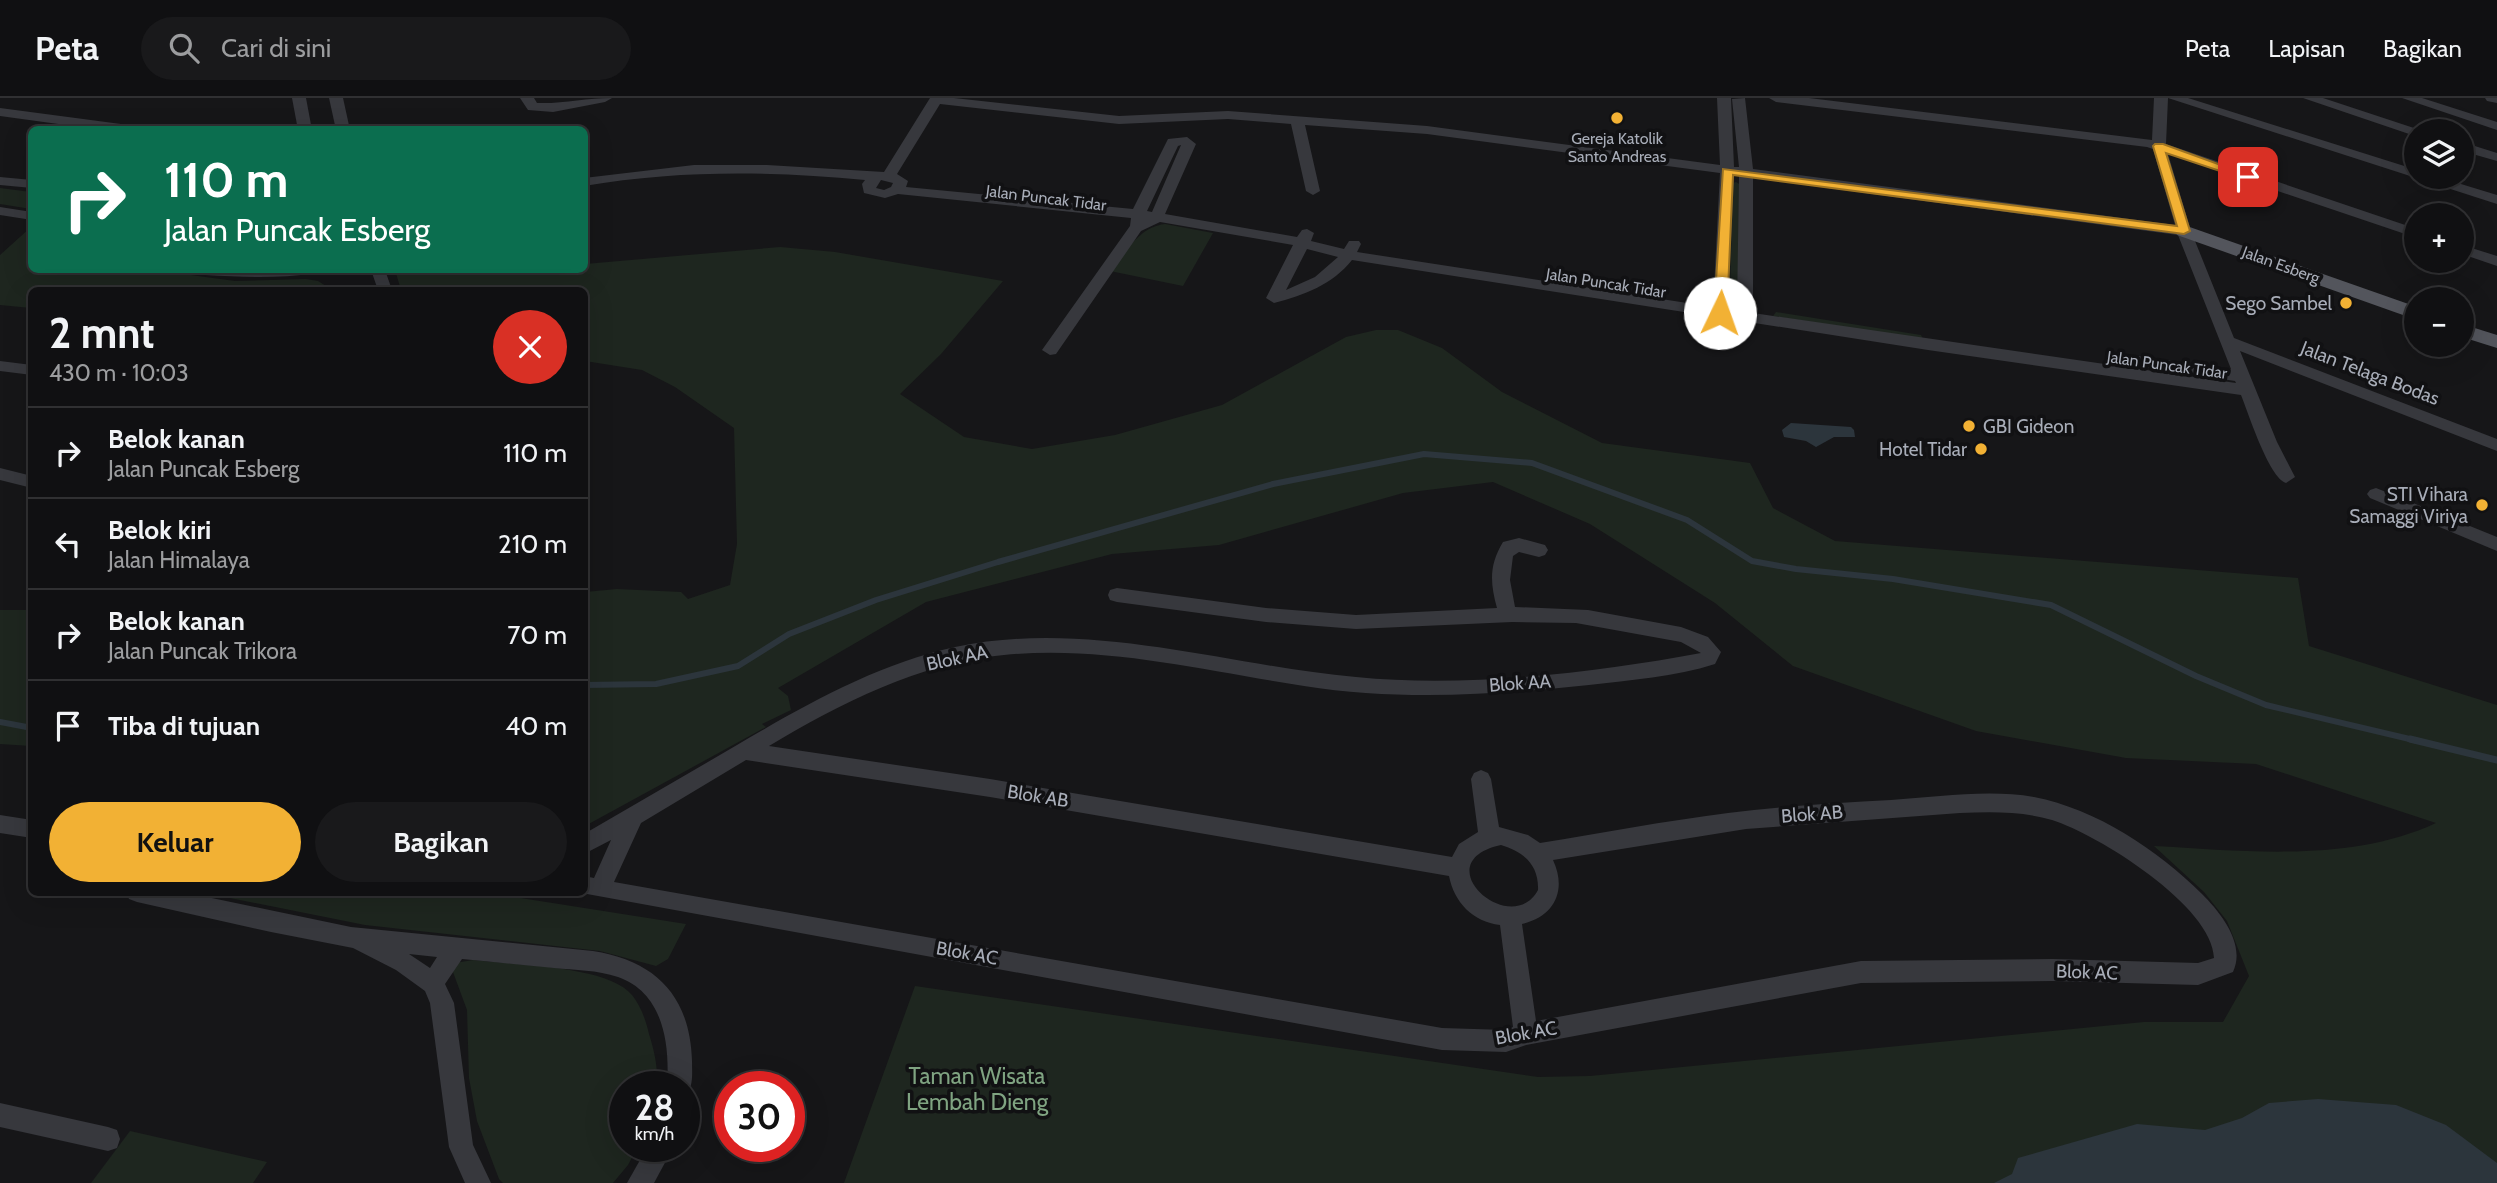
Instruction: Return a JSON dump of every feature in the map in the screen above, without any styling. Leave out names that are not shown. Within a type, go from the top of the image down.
[{"type":"main road","name":"Jalan Esberg","points":[[2184,231],[2404,309]]},
{"type":"main road","points":[[2474,334],[2497,342]]},
{"type":"street","points":[[299,98],[304,126]]},
{"type":"street","points":[[335,98],[342,126]]},
{"type":"street","points":[[527,98],[533,107],[553,108],[605,98]]},
{"type":"street","points":[[1721,307],[1727,171],[1725,98],[1739,98],[1746,174],[1745,311]]},
{"type":"street","points":[[1776,98],[2159,146],[2404,230]]},
{"type":"street","points":[[886,182],[936,99],[1141,121],[1228,116],[1427,130],[2184,231],[2159,146],[2161,98]]},
{"type":"street","points":[[2174,98],[2404,170]]},
{"type":"street","points":[[2310,98],[2404,128]]},
{"type":"street","points":[[2409,98],[2497,126]]},
{"type":"street","points":[[2492,98],[2497,100]]},
{"type":"street","points":[[0,112],[106,126]]},
{"type":"street","points":[[1297,119],[1313,191]]},
{"type":"street","points":[[1050,350],[1138,217],[1173,142],[1187,141],[1189,144],[1157,215],[1138,217]]},
{"type":"street","points":[[2474,150],[2497,157]]},
{"type":"street","name":"Jalan Puncak Tidar","points":[[588,181],[657,172],[730,167],[806,170],[1138,217]]},
{"type":"street","name":"Jalan Puncak Tidar","points":[[588,189],[647,180],[752,173],[886,182]]},
{"type":"street","points":[[0,181],[28,184]]},
{"type":"street","points":[[2462,189],[2497,200]]},
{"type":"street","points":[[0,211],[28,215]]},
{"type":"street","name":"Jalan Puncak Tidar","points":[[1157,215],[1304,237],[1352,249],[1745,311],[2244,383],[2184,231]]},
{"type":"street","points":[[1304,237],[1274,298],[1294,293],[1317,282],[1343,264],[1352,249]]},
{"type":"street","points":[[2474,253],[2497,261]]},
{"type":"street","points":[[255,273],[282,273]]},
{"type":"street","name":"Jalan Telaga Bodas","points":[[2228,341],[2497,445]]},
{"type":"street","points":[[0,366],[28,370]]},
{"type":"street","points":[[2244,383],[2268,442],[2286,477]]},
{"type":"street","points":[[0,474],[28,481]]},
{"type":"street","points":[[2376,494],[2497,544]]},
{"type":"street","points":[[1508,615],[1499,579],[1504,553],[1509,547],[1519,545],[1539,550]]},
{"type":"street","name":"Blok AA","points":[[744,751],[804,714],[902,671],[957,655],[1015,648],[1108,650],[1353,685],[1413,689],[1620,675],[1708,659],[1711,652],[1706,644],[1690,637],[1564,615],[1359,622],[1304,619],[1117,595]]},
{"type":"street","points":[[588,843],[744,751]]},
{"type":"street","name":"Blok AB","points":[[744,751],[1003,790],[1459,868]]},
{"type":"street","points":[[1481,779],[1490,837]]},
{"type":"street","name":"Blok AB","points":[[1538,853],[1727,822],[1797,814],[1964,804],[2033,807],[2086,825]]},
{"type":"street","points":[[592,887],[632,818]]},
{"type":"street","points":[[0,824],[28,828]]},
{"type":"street","name":"Blok AC","points":[[592,887],[1442,1039],[1506,1041],[1526,1034],[1861,972],[2053,970],[2198,974],[2225,965],[2227,956],[2222,939],[2196,902],[2166,874],[2117,841],[2086,825]]},
{"type":"street","points":[[1490,837],[1513,838],[1538,853],[1548,869],[1548,891],[1534,909],[1510,916],[1485,911],[1475,904],[1460,884],[1459,868],[1466,850],[1476,842],[1490,837]]},
{"type":"street","points":[[156,896],[350,937],[587,961],[635,974],[652,986],[669,1009],[678,1035],[680,1071]]},
{"type":"street","points":[[1510,916],[1526,1034]]},
{"type":"street","points":[[350,937],[404,963],[433,983],[442,1003],[461,1147],[478,1183]]},
{"type":"street","points":[[433,983],[457,947]]},
{"type":"street","points":[[0,1115],[108,1139]]},
{"type":"street","points":[[640,1183],[652,1162]]},
{"type":"green space","points":[[1733,183],[1739,184],[1738,289],[1734,293],[1730,288]]},
{"type":"green space","points":[[0,188],[28,192],[28,209],[0,204]]},
{"type":"green space","points":[[1165,224],[1213,233],[1183,286],[1110,271],[1140,235]]},
{"type":"green space","points":[[28,230],[28,273],[176,273],[235,281],[306,279],[318,281],[326,287],[28,287],[28,308],[0,305],[0,255]]},
{"type":"green space","name":"Taman Wisata Lembah Dieng","points":[[780,247],[835,252],[1003,281],[941,354],[900,394],[964,437],[1032,449],[1115,435],[1222,405],[1346,337],[1376,330],[1398,330],[1442,348],[1502,392],[1602,443],[1750,463],[1773,508],[1835,541],[2298,578],[2309,646],[2497,705],[2497,1183],[844,1183],[915,986],[1538,1077],[1590,1076],[2144,1022],[2223,1022],[2249,976],[2227,921],[2204,892],[2154,846],[2261,851],[2334,849],[2403,836],[2436,823],[2256,764],[2126,758],[1976,731],[1793,666],[1715,603],[1590,524],[1493,482],[1403,493],[1219,545],[1112,554],[926,602],[778,688],[788,696],[791,710],[762,724],[766,727],[588,824],[588,592],[617,589],[681,592],[688,599],[730,585],[737,544],[734,428],[675,387],[642,370],[588,361],[588,287],[400,287],[396,273],[588,273],[588,264]]},
{"type":"green space","points":[[1776,312],[1921,335],[1923,339],[1773,316]]},
{"type":"green space","points":[[0,610],[28,610],[28,746],[0,744]]},
{"type":"green space","points":[[220,896],[508,896],[686,924],[668,959],[656,966],[600,951],[365,925]]},
{"type":"green space","points":[[473,960],[581,972],[620,985],[635,999],[645,1019],[656,1071],[609,1071],[609,1162],[630,1162],[613,1183],[503,1183],[499,1179],[477,1121],[469,1078],[467,1010],[453,972],[455,963]]},
{"type":"green space","points":[[130,1131],[267,1162],[253,1183],[91,1183]]},
{"type":"shaded area","points":[[1791,423],[1851,427],[1855,437],[1834,437],[1816,447],[1806,441],[1784,437],[1782,430]]},
{"type":"shaded area","points":[[2318,1099],[2396,1105],[2446,1125],[2497,1163],[2497,1183],[1994,1183],[2012,1174],[2018,1158],[2137,1124],[2205,1130],[2242,1118],[2269,1103]]},
{"type":"waterway","points":[[588,685],[656,684],[738,666],[789,634],[876,600],[998,562],[1273,484],[1424,454],[1532,463],[1687,520],[1752,561],[1796,569],[1893,579],[2051,605],[2196,676],[2266,705],[2418,741]]},
{"type":"waterway","points":[[0,722],[28,727]]},
{"type":"waterway","points":[[2410,739],[2497,760]]},
{"type":"place","name":"Gereja Katolik Santo Andreas","points":[[1617,118]]},
{"type":"place","name":"Sego Sambel","points":[[2346,303]]},
{"type":"place","name":"GBI Gideon","points":[[1969,426]]},
{"type":"place","name":"Hotel Tidar","points":[[1981,449]]},
{"type":"place","name":"STI Vihara Samaggi Viriya","points":[[2482,505]]},
{"type":"route","points":[[1720,313],[1727,171],[2184,231],[2159,146],[2248,177]]}]
